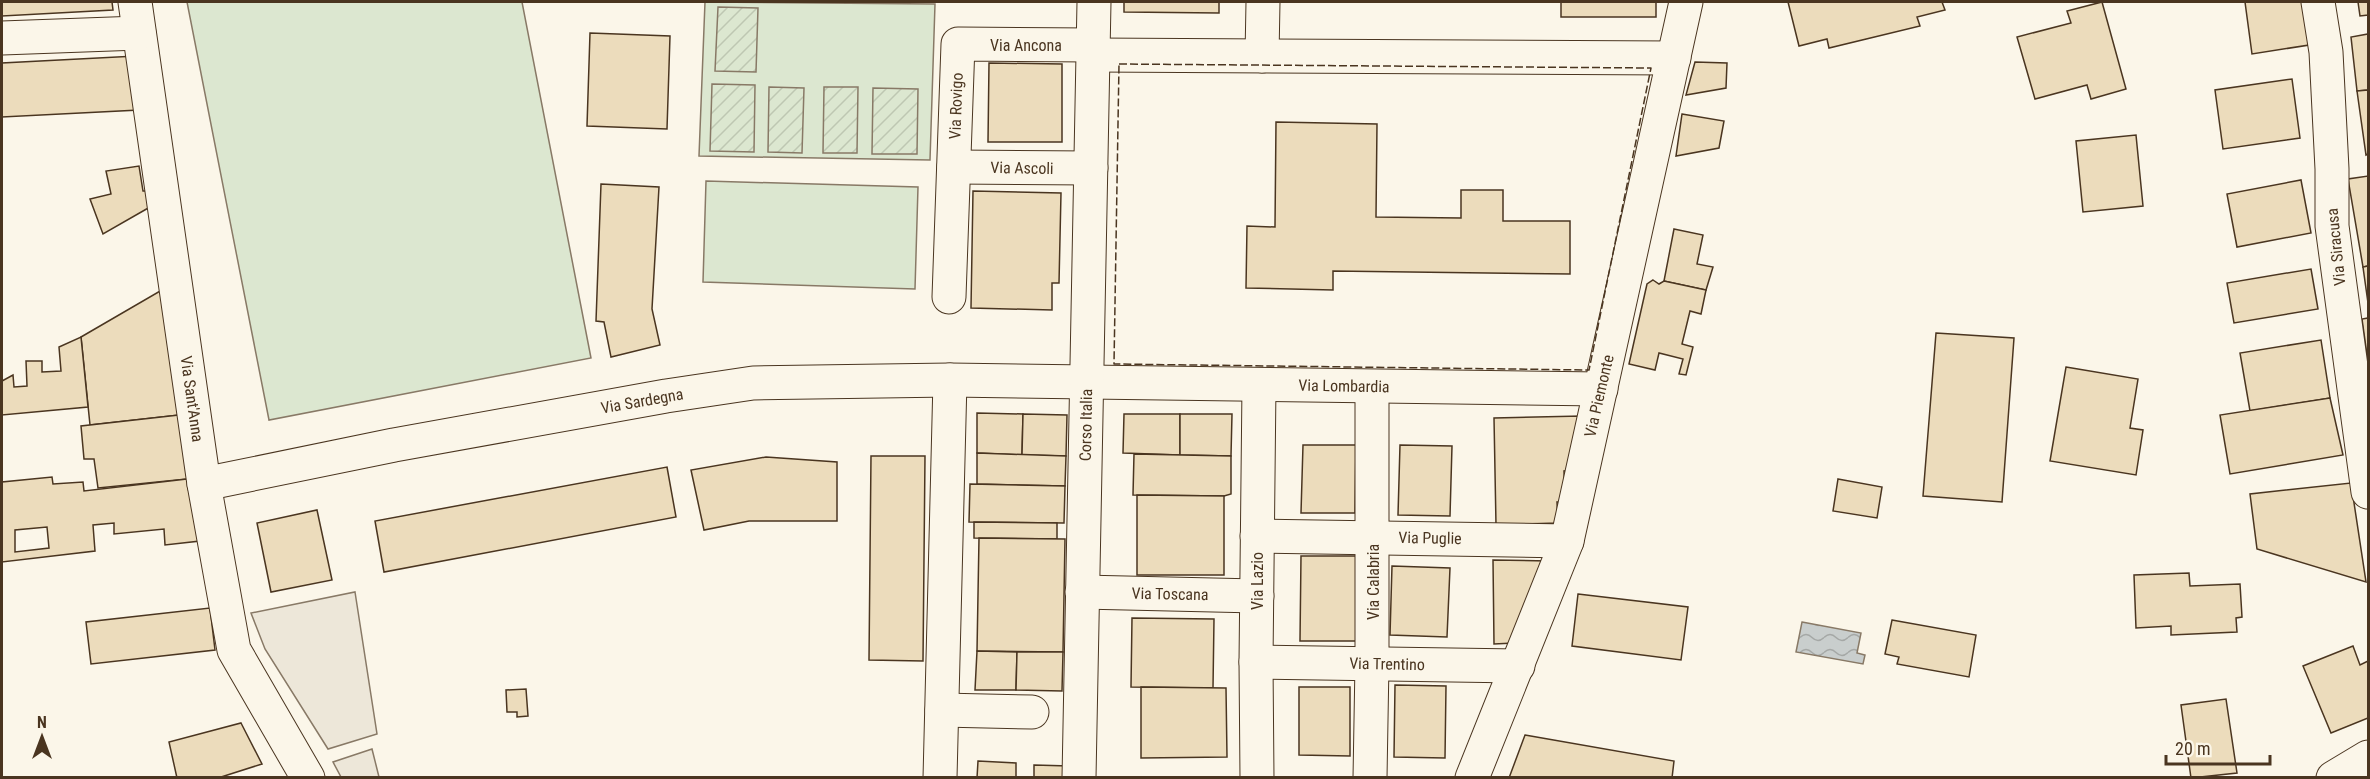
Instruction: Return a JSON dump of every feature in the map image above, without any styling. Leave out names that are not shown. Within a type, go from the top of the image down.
[{"type":"street","name":"Corso Italia","points":[[1079,777],[1094,2]]},
{"type":"street","points":[[1262,56],[1263,2]]},
{"type":"street","name":"Via Piemonte","points":[[1472,777],[1567,541],[1686,2]]},
{"type":"street","name":"Via Siracusa","points":[[2318,2],[2326,52],[2332,169],[2332,226],[2368,492]]},
{"type":"street","points":[[2,38],[137,17]]},
{"type":"street","name":"Via Sant'Anna","points":[[137,17],[204,484],[234,650],[308,777]]},
{"type":"street","name":"Via Ancona","points":[[958,44],[1262,56],[1674,58]]},
{"type":"street","name":"Via Rovigo","points":[[949,297],[958,44]]},
{"type":"street","name":"Via Ascoli","points":[[954,167],[1091,168]]},
{"type":"street","points":[[940,777],[950,380]]},
{"type":"street","name":"Via Sardegna","points":[[204,484],[394,445],[666,396],[753,383],[950,380],[1087,383]]},
{"type":"street","name":"Via Lombardia","points":[[1087,383],[1601,389]]},
{"type":"street","name":"Via Lazio","points":[[1257,777],[1259,385]]},
{"type":"street","name":"Via Calabria","points":[[1370,777],[1372,387]]},
{"type":"street","name":"Via Puglie","points":[[1257,536],[1567,541]]},
{"type":"street","name":"Via Toscana","points":[[1082,592],[1257,596]]},
{"type":"street","name":"Via Trentino","points":[[1256,663],[1518,666]]},
{"type":"street","points":[[942,710],[1032,712]]},
{"type":"street","points":[[2333,777],[2368,757]]},
{"type":"green space","points":[[187,2],[522,2],[591,358],[269,420]]},
{"type":"green space","points":[[705,2],[935,4],[930,160],[699,156]]},
{"type":"green space","points":[[718,7],[758,8],[756,72],[715,71]]},
{"type":"green space","points":[[712,84],[755,85],[754,152],[710,151]]},
{"type":"green space","points":[[769,87],[804,88],[802,153],[768,152]]},
{"type":"green space","points":[[824,87],[858,87],[857,153],[823,153]]},
{"type":"green space","points":[[873,88],[918,89],[917,154],[872,154]]},
{"type":"green space","points":[[706,181],[918,187],[915,289],[703,282]]},
{"type":"shaded area","points":[[355,592],[377,734],[328,749],[265,649],[251,613]]},
{"type":"shaded area","points":[[372,749],[379,777],[341,777],[333,762]]},
{"type":"water","points":[[1802,622],[1861,633],[1857,653],[1865,655],[1863,664],[1796,652]]},
{"type":"building","points":[[2,2],[112,2],[113,10],[2,16]]},
{"type":"building","points":[[1124,2],[1219,2],[1219,13],[1124,12]]},
{"type":"building","points":[[1561,2],[1656,2],[1656,17],[1561,17]]},
{"type":"building","points":[[1788,2],[1942,2],[1945,10],[1917,17],[1920,26],[1829,48],[1827,39],[1799,46]]},
{"type":"building","points":[[2102,2],[2126,89],[2091,99],[2087,85],[2035,99],[2017,37],[2071,23],[2067,11]]},
{"type":"building","points":[[2245,2],[2304,2],[2309,45],[2252,54]]},
{"type":"building","points":[[2358,2],[2368,2],[2368,15],[2360,16]]},
{"type":"building","points":[[590,33],[670,36],[667,129],[587,126]]},
{"type":"building","points":[[2368,34],[2368,90],[2357,91],[2351,37]]},
{"type":"building","points":[[136,56],[139,110],[2,117],[2,63]]},
{"type":"building","points":[[1695,62],[1727,63],[1726,88],[1686,95]]},
{"type":"building","points":[[989,63],[1062,64],[1062,142],[988,142]]},
{"type":"building","points":[[2292,79],[2300,138],[2223,149],[2215,90]]},
{"type":"building","points":[[2368,90],[2368,154],[2366,155],[2357,91]]},
{"type":"building","points":[[1682,114],[1724,121],[1719,148],[1676,156]]},
{"type":"building","points":[[1276,122],[1377,124],[1376,217],[1461,218],[1461,190],[1503,190],[1503,221],[1570,221],[1570,274],[1333,271],[1333,290],[1246,288],[1247,226],[1275,227]]},
{"type":"building","points":[[2136,135],[2143,206],[2083,212],[2076,141]]},
{"type":"building","points":[[139,166],[143,191],[148,191],[150,207],[103,234],[90,199],[111,194],[106,171]]},
{"type":"building","points":[[2368,176],[2368,266],[2363,267],[2348,179]]},
{"type":"building","points":[[2301,180],[2311,233],[2237,247],[2227,194]]},
{"type":"building","points":[[601,184],[659,187],[652,309],[660,345],[611,357],[604,322],[596,321]]},
{"type":"building","points":[[973,191],[1061,193],[1059,283],[1052,283],[1052,310],[971,308]]},
{"type":"building","points":[[1674,229],[1703,235],[1697,264],[1713,267],[1706,290],[1664,281]]},
{"type":"building","points":[[2368,266],[2368,303],[2363,267]]},
{"type":"building","points":[[2311,269],[2318,309],[2234,323],[2227,283]]},
{"type":"building","points":[[1653,280],[1659,284],[1664,281],[1706,290],[1701,314],[1690,311],[1682,344],[1693,347],[1686,375],[1679,374],[1683,359],[1659,353],[1655,370],[1629,364],[1647,284]]},
{"type":"building","points":[[167,287],[179,415],[90,425],[81,337]]},
{"type":"building","points":[[2368,318],[2368,362],[2362,319]]},
{"type":"building","points":[[1936,333],[2014,338],[2002,502],[1923,496]]},
{"type":"building","points":[[81,337],[88,407],[2,415],[2,381],[13,375],[14,387],[27,386],[26,361],[42,361],[42,372],[61,371],[59,347]]},
{"type":"building","points":[[2321,340],[2330,398],[2250,411],[2240,353]]},
{"type":"building","points":[[2066,367],[2138,379],[2130,428],[2143,430],[2136,475],[2050,461]]},
{"type":"building","points":[[2330,398],[2343,455],[2230,474],[2220,415]]},
{"type":"building","points":[[977,413],[1023,414],[1022,455],[977,453]]},
{"type":"building","points":[[1023,414],[1067,415],[1066,456],[1022,455]]},
{"type":"building","points":[[1124,414],[1180,414],[1180,455],[1123,453]]},
{"type":"building","points":[[1180,414],[1232,414],[1231,456],[1180,455]]},
{"type":"building","points":[[179,415],[187,479],[98,488],[94,459],[84,459],[81,426]]},
{"type":"building","points":[[1582,416],[1574,470],[1564,471],[1565,502],[1557,502],[1558,523],[1496,525],[1494,418]]},
{"type":"building","points":[[1303,445],[1356,445],[1355,513],[1301,513]]},
{"type":"building","points":[[1400,445],[1452,446],[1450,516],[1398,515]]},
{"type":"building","points":[[977,453],[1066,456],[1065,486],[977,484]]},
{"type":"building","points":[[1134,454],[1231,456],[1231,494],[1224,496],[1133,495]]},
{"type":"building","points":[[871,456],[925,456],[923,661],[869,660]]},
{"type":"building","points":[[766,457],[837,462],[837,521],[749,521],[704,530],[691,470]]},
{"type":"building","points":[[667,467],[676,517],[384,572],[375,521]]},
{"type":"building","points":[[52,477],[53,484],[83,482],[84,491],[187,479],[200,541],[165,545],[164,529],[114,534],[114,523],[93,525],[95,551],[2,562],[2,482]],"holes":[[[47,527],[49,548],[15,552],[15,530]]]},
{"type":"building","points":[[1838,479],[1882,487],[1877,518],[1833,511]]},
{"type":"building","points":[[2351,483],[2366,582],[2257,549],[2250,494]]},
{"type":"building","points":[[970,484],[1065,486],[1064,523],[969,522]]},
{"type":"building","points":[[1137,495],[1224,496],[1224,575],[1137,575]]},
{"type":"building","points":[[317,510],[332,580],[271,592],[257,523]]},
{"type":"building","points":[[974,522],[1057,523],[1057,539],[974,538]]},
{"type":"building","points":[[979,538],[1065,539],[1063,652],[977,651]]},
{"type":"building","points":[[1301,556],[1364,556],[1363,641],[1300,641]]},
{"type":"building","points":[[1493,560],[1548,561],[1514,643],[1494,644]]},
{"type":"building","points":[[1392,566],[1450,568],[1447,637],[1390,635]]},
{"type":"building","points":[[2189,573],[2190,586],[2240,584],[2242,617],[2236,618],[2237,632],[2171,635],[2171,626],[2136,628],[2134,575]]},
{"type":"building","points":[[1578,594],[1688,607],[1681,660],[1572,646]]},
{"type":"building","points":[[210,608],[215,650],[91,664],[86,622]]},
{"type":"building","points":[[1132,618],[1214,619],[1213,688],[1131,687]]},
{"type":"building","points":[[1892,620],[1976,635],[1969,677],[1897,664],[1899,657],[1885,654]]},
{"type":"building","points":[[2353,646],[2360,665],[2368,661],[2368,718],[2331,733],[2303,666]]},
{"type":"building","points":[[977,651],[1017,652],[1016,690],[975,690]]},
{"type":"building","points":[[1017,652],[1063,652],[1062,691],[1016,690]]},
{"type":"building","points":[[1395,685],[1446,686],[1445,758],[1394,757]]},
{"type":"building","points":[[1141,687],[1226,688],[1227,757],[1141,758]]},
{"type":"building","points":[[1299,687],[1350,687],[1350,756],[1299,755]]},
{"type":"building","points":[[526,689],[528,716],[517,717],[517,712],[507,712],[506,690]]},
{"type":"building","points":[[2226,699],[2237,773],[2191,778],[2181,705]]},
{"type":"building","points":[[241,723],[262,764],[218,778],[177,778],[169,742]]},
{"type":"building","points":[[1525,735],[1674,761],[1672,778],[1509,778]]},
{"type":"building","points":[[978,761],[1016,763],[1016,778],[977,778]]},
{"type":"building","points":[[1034,765],[1069,766],[1069,778],[1034,778]]},
{"type":"fence","points":[[1119,64],[1651,68],[1589,370],[1114,364],[1119,64]]}]
